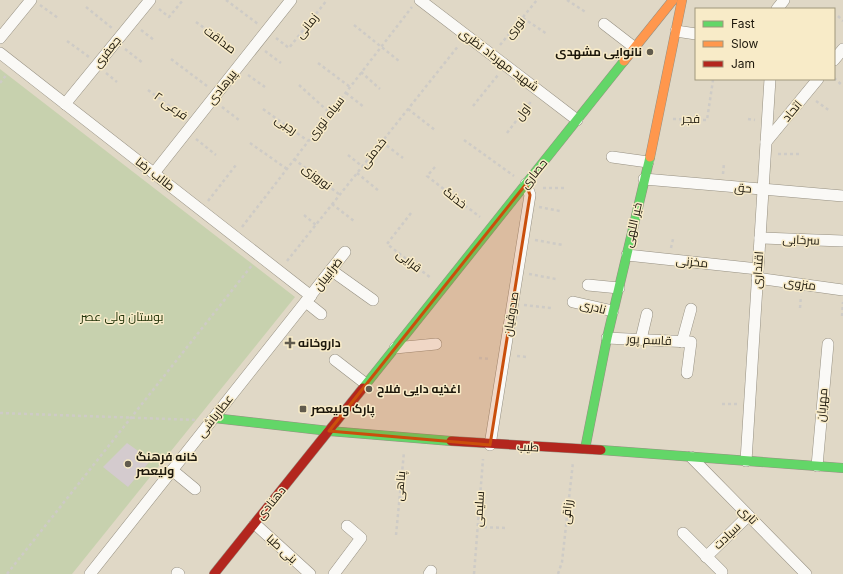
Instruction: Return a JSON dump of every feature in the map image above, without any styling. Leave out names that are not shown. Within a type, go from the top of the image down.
[{"type":"main road","name":"حصاری","points":[[328,431],[492,227],[527,186],[673,0]]},
{"type":"main road","name":"خیر اللهی","points":[[585,449],[618,288],[659,119],[682,0]]},
{"type":"main road","name":"طیب","points":[[213,419],[328,431],[487,444],[585,449],[843,468]]},
{"type":"main road","name":"دهنادی","points":[[215,574],[328,431]]},
{"type":"street","name":"جعفری","points":[[65,104],[150,0]]},
{"type":"street","name":"پیرهادی","points":[[154,173],[291,0]]},
{"type":"street","points":[[777,8],[784,0]]},
{"type":"street","points":[[0,38],[35,2]]},
{"type":"street","name":"شهید مهرداد نظری","points":[[416,3],[467,36],[578,120]]},
{"type":"street","points":[[604,24],[635,48]]},
{"type":"street","points":[[676,31],[695,34]]},
{"type":"street","points":[[835,59],[843,49]]},
{"type":"street","name":"طالب رضا","points":[[0,53],[279,271],[321,314]]},
{"type":"street","name":"اقتداری","points":[[746,461],[770,80]]},
{"type":"street","name":"اتحاد","points":[[766,142],[817,80]]},
{"type":"street","points":[[612,157],[648,162]]},
{"type":"street","name":"حق","points":[[644,179],[843,196]]},
{"type":"street","name":"صدوقیان","points":[[487,444],[518,272],[530,195],[527,186]]},
{"type":"street","name":"سرخابی","points":[[760,238],[843,241]]},
{"type":"street","name":"ضرابییان","points":[[308,299],[345,252]]},
{"type":"street","name":"مخزنی","points":[[626,255],[758,273]]},
{"type":"street","points":[[331,270],[373,300]]},
{"type":"street","name":"منزوی","points":[[758,273],[843,290]]},
{"type":"street","points":[[588,285],[618,288]]},
{"type":"street","name":"عطارباشی","points":[[90,574],[308,299]]},
{"type":"street","name":"نادری","points":[[573,302],[613,311]]},
{"type":"street","points":[[687,372],[686,342],[691,309]]},
{"type":"street","points":[[641,339],[647,314]]},
{"type":"street","name":"قاسم پور","points":[[607,338],[686,342]]},
{"type":"street","points":[[395,348],[436,344]]},
{"type":"street","name":"مهربان","points":[[817,466],[828,344]]},
{"type":"street","points":[[335,360],[366,384]]},
{"type":"street","name":"تاری","points":[[691,457],[806,574]]},
{"type":"street","points":[[172,470],[195,489]]},
{"type":"street","name":"سیادت","points":[[706,557],[748,516]]},
{"type":"street","name":"بنی طبا","points":[[255,524],[310,574]]},
{"type":"street","points":[[334,574],[361,538],[347,526]]},
{"type":"street","points":[[683,533],[722,572]]},
{"type":"path","points":[[169,17],[184,0]]},
{"type":"path","points":[[226,0],[266,31]]},
{"type":"path","name":"زمانی","points":[[266,31],[289,48],[327,0]]},
{"type":"path","name":"نوری","points":[[492,55],[537,0]]},
{"type":"path","points":[[567,0],[587,13]]},
{"type":"path","points":[[35,2],[58,18]]},
{"type":"path","name":"سیاه نوری","points":[[235,236],[416,3]]},
{"type":"path","points":[[86,7],[143,63]]},
{"type":"path","points":[[838,16],[843,21]]},
{"type":"path","points":[[523,18],[547,34]]},
{"type":"path","name":"صداقت","points":[[196,22],[265,87]]},
{"type":"path","points":[[354,25],[399,61]]},
{"type":"path","name":"خدمتی","points":[[279,271],[467,36]]},
{"type":"path","points":[[67,41],[97,64]]},
{"type":"path","points":[[257,43],[280,63]]},
{"type":"path","points":[[171,59],[239,120]]},
{"type":"path","points":[[318,63],[350,87]]},
{"type":"path","points":[[473,106],[506,65]]},
{"type":"path","points":[[361,72],[380,89]]},
{"type":"path","points":[[835,79],[843,86]]},
{"type":"path","name":"فجر","points":[[659,119],[707,120],[713,80]]},
{"type":"path","points":[[299,86],[330,113]]},
{"type":"path","name":"فرعی ۲","points":[[148,90],[190,128],[216,155]]},
{"type":"path","name":"اول","points":[[507,133],[539,90]]},
{"type":"path","points":[[346,93],[364,107]]},
{"type":"path","points":[[806,94],[830,111]]},
{"type":"path","points":[[408,109],[435,130]]},
{"type":"path","name":"رجبی","points":[[263,110],[308,141]]},
{"type":"path","points":[[464,140],[527,186],[564,188]]},
{"type":"path","points":[[382,142],[403,158]]},
{"type":"path","points":[[250,143],[286,169]]},
{"type":"path","points":[[765,154],[799,154]]},
{"type":"path","points":[[348,155],[363,167]]},
{"type":"path","name":"نوروزی","points":[[294,159],[340,195]]},
{"type":"path","points":[[201,210],[236,164]]},
{"type":"path","name":"خدنگ","points":[[435,167],[427,176],[492,227]]},
{"type":"path","points":[[357,173],[379,192]]},
{"type":"path","points":[[332,204],[354,221]]},
{"type":"path","points":[[528,205],[560,211]]},
{"type":"path","name":"قرایی","points":[[411,213],[387,244],[443,288]]},
{"type":"path","points":[[304,215],[316,226]]},
{"type":"path","points":[[523,238],[563,245]]},
{"type":"path","points":[[7,574],[260,256]]},
{"type":"path","points":[[518,272],[556,279]]},
{"type":"path","points":[[842,316],[843,299]]},
{"type":"path","points":[[512,304],[551,308]]},
{"type":"path","points":[[0,413],[132,418],[213,419]]},
{"type":"path","name":"پناهی","points":[[396,535],[405,437]]},
{"type":"path","name":"سلیمی","points":[[474,574],[487,444]]},
{"type":"path","name":"رزاقی","points":[[558,574],[562,562],[574,449]]},
{"type":"path","points":[[478,527],[508,528]]},
{"type":"highlighted area","points":[[526,184],[530,195],[490,445],[329,431]]},
{"type":"green space","name":"بوستان ولی عصر","points":[[0,69],[295,297],[72,574],[0,574]]},
{"type":"building","name":"خانه فرهنگ ولیعصر","points":[[127,443],[151,460],[128,487],[103,467]]},
{"type":"traffic: fast","points":[[363,388],[624,61]]},
{"type":"traffic: fast","points":[[585,449],[607,338],[650,157]]},
{"type":"traffic: fast","points":[[214,418],[329,431],[451,441]]},
{"type":"traffic: fast","points":[[601,450],[843,468]]},
{"type":"traffic: slow","points":[[624,61],[673,0]]},
{"type":"traffic: slow","points":[[650,157],[682,0]]},
{"type":"traffic: jam","points":[[214,574],[363,388]]},
{"type":"traffic: jam","points":[[451,441],[601,450]]},
{"type":"place","name":"نانوایی مشهدی","points":[[650,52]]},
{"type":"place","name":"داروخانه","points":[[290,343]]},
{"type":"place","name":"اغذیه دایی فلاح","points":[[369,389]]},
{"type":"place","name":"پارک ولیعصر","points":[[303,409]]},
{"type":"place","name":"خانه فرهنگ ولیعصر","points":[[128,464]]}]
